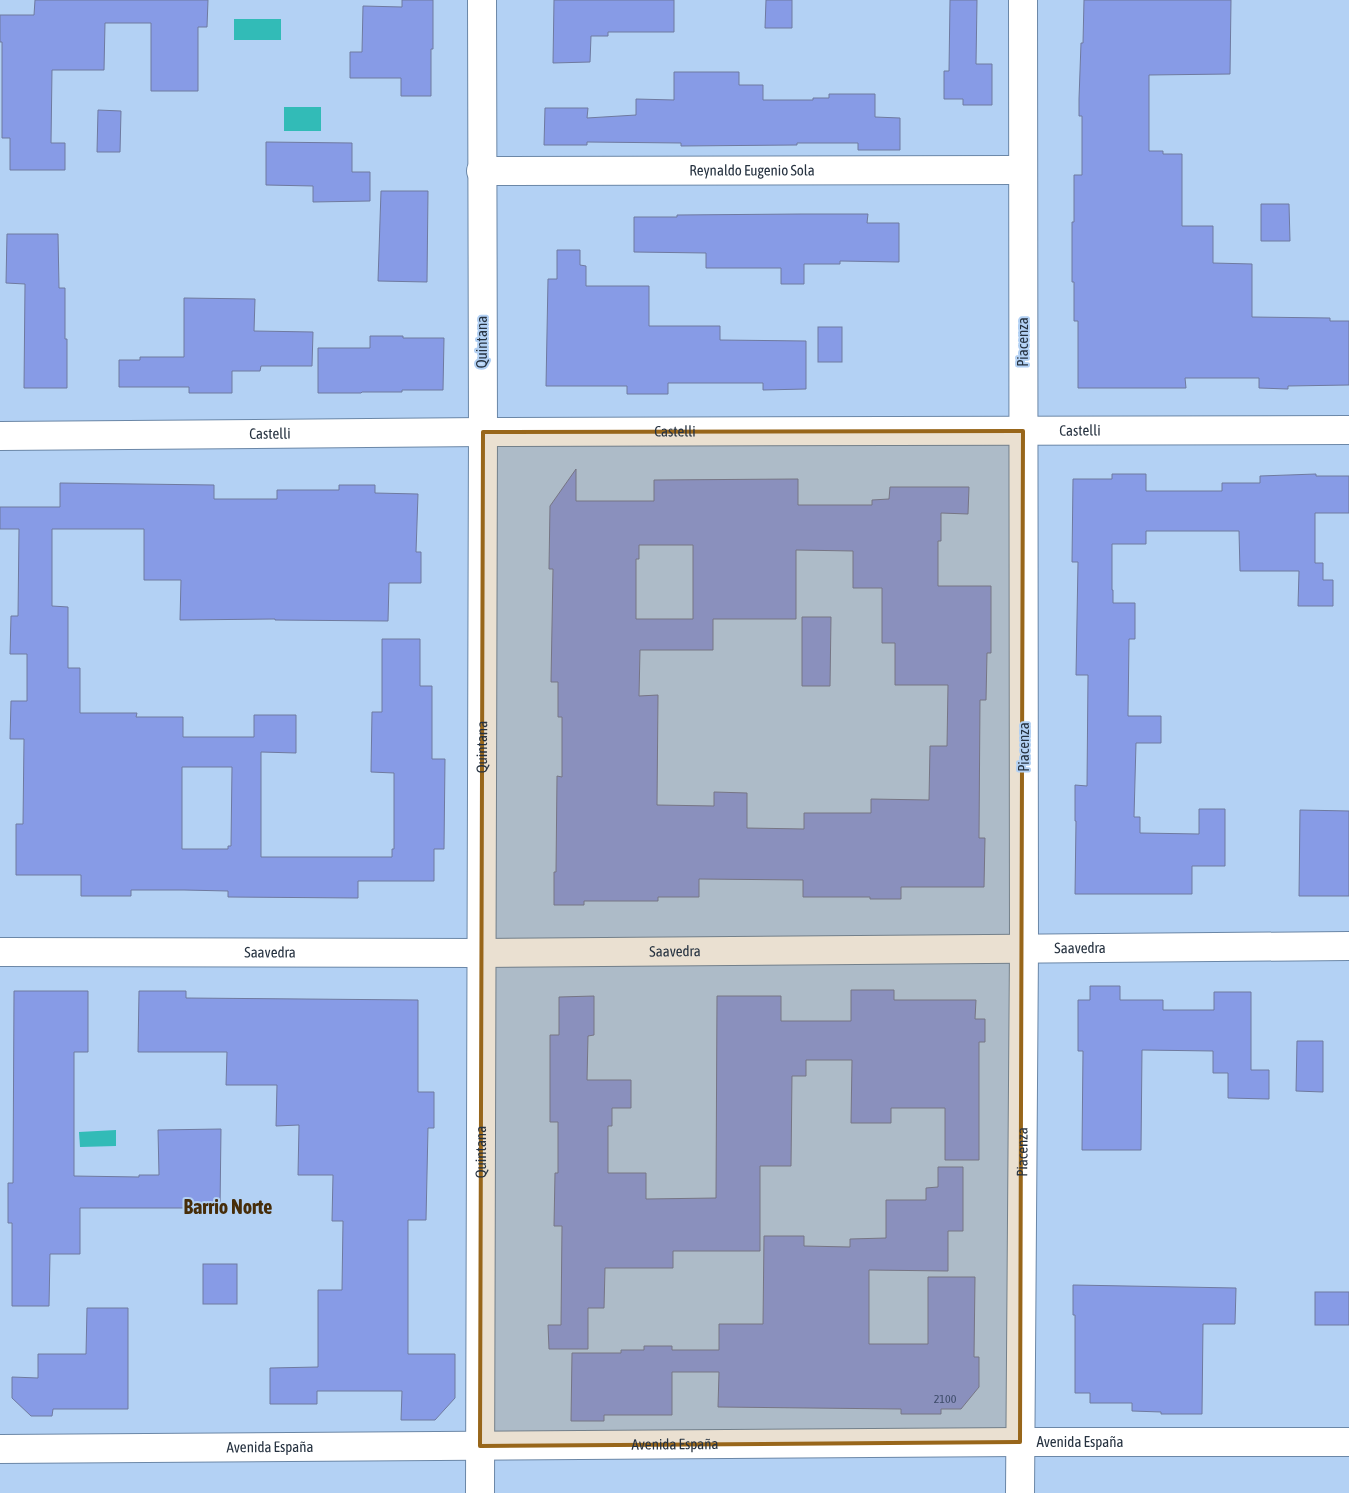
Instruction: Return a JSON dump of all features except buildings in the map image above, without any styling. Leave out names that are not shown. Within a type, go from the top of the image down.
[{"type":"street","name":"Quintana","points":[[480,1493],[480,953],[483,432],[482,0]]},
{"type":"street","name":"Piacenza","points":[[1020,1493],[1024,948],[1023,0]]},
{"type":"street","name":"Reynaldo Eugenio Sola","points":[[481,171],[1023,170]]},
{"type":"street","name":"Castelli","points":[[0,436],[483,432],[1349,430]]},
{"type":"street","name":"Saavedra","points":[[0,952],[480,953],[1349,946]]},
{"type":"street","name":"Avenida España","points":[[0,1449],[1020,1442],[1349,1442]]},
{"type":"highlighted area","points":[[1023,431],[1020,1442],[480,1446],[483,432]]},
{"type":"shaded area","points":[[234,19],[281,19],[281,40],[234,40]]},
{"type":"shaded area","points":[[284,107],[321,107],[321,131],[284,131]]},
{"type":"shaded area","points":[[116,1130],[116,1146],[80,1147],[79,1132]]},
{"type":"district","name":"Barrio Norte","points":[[228,1207]]}]
